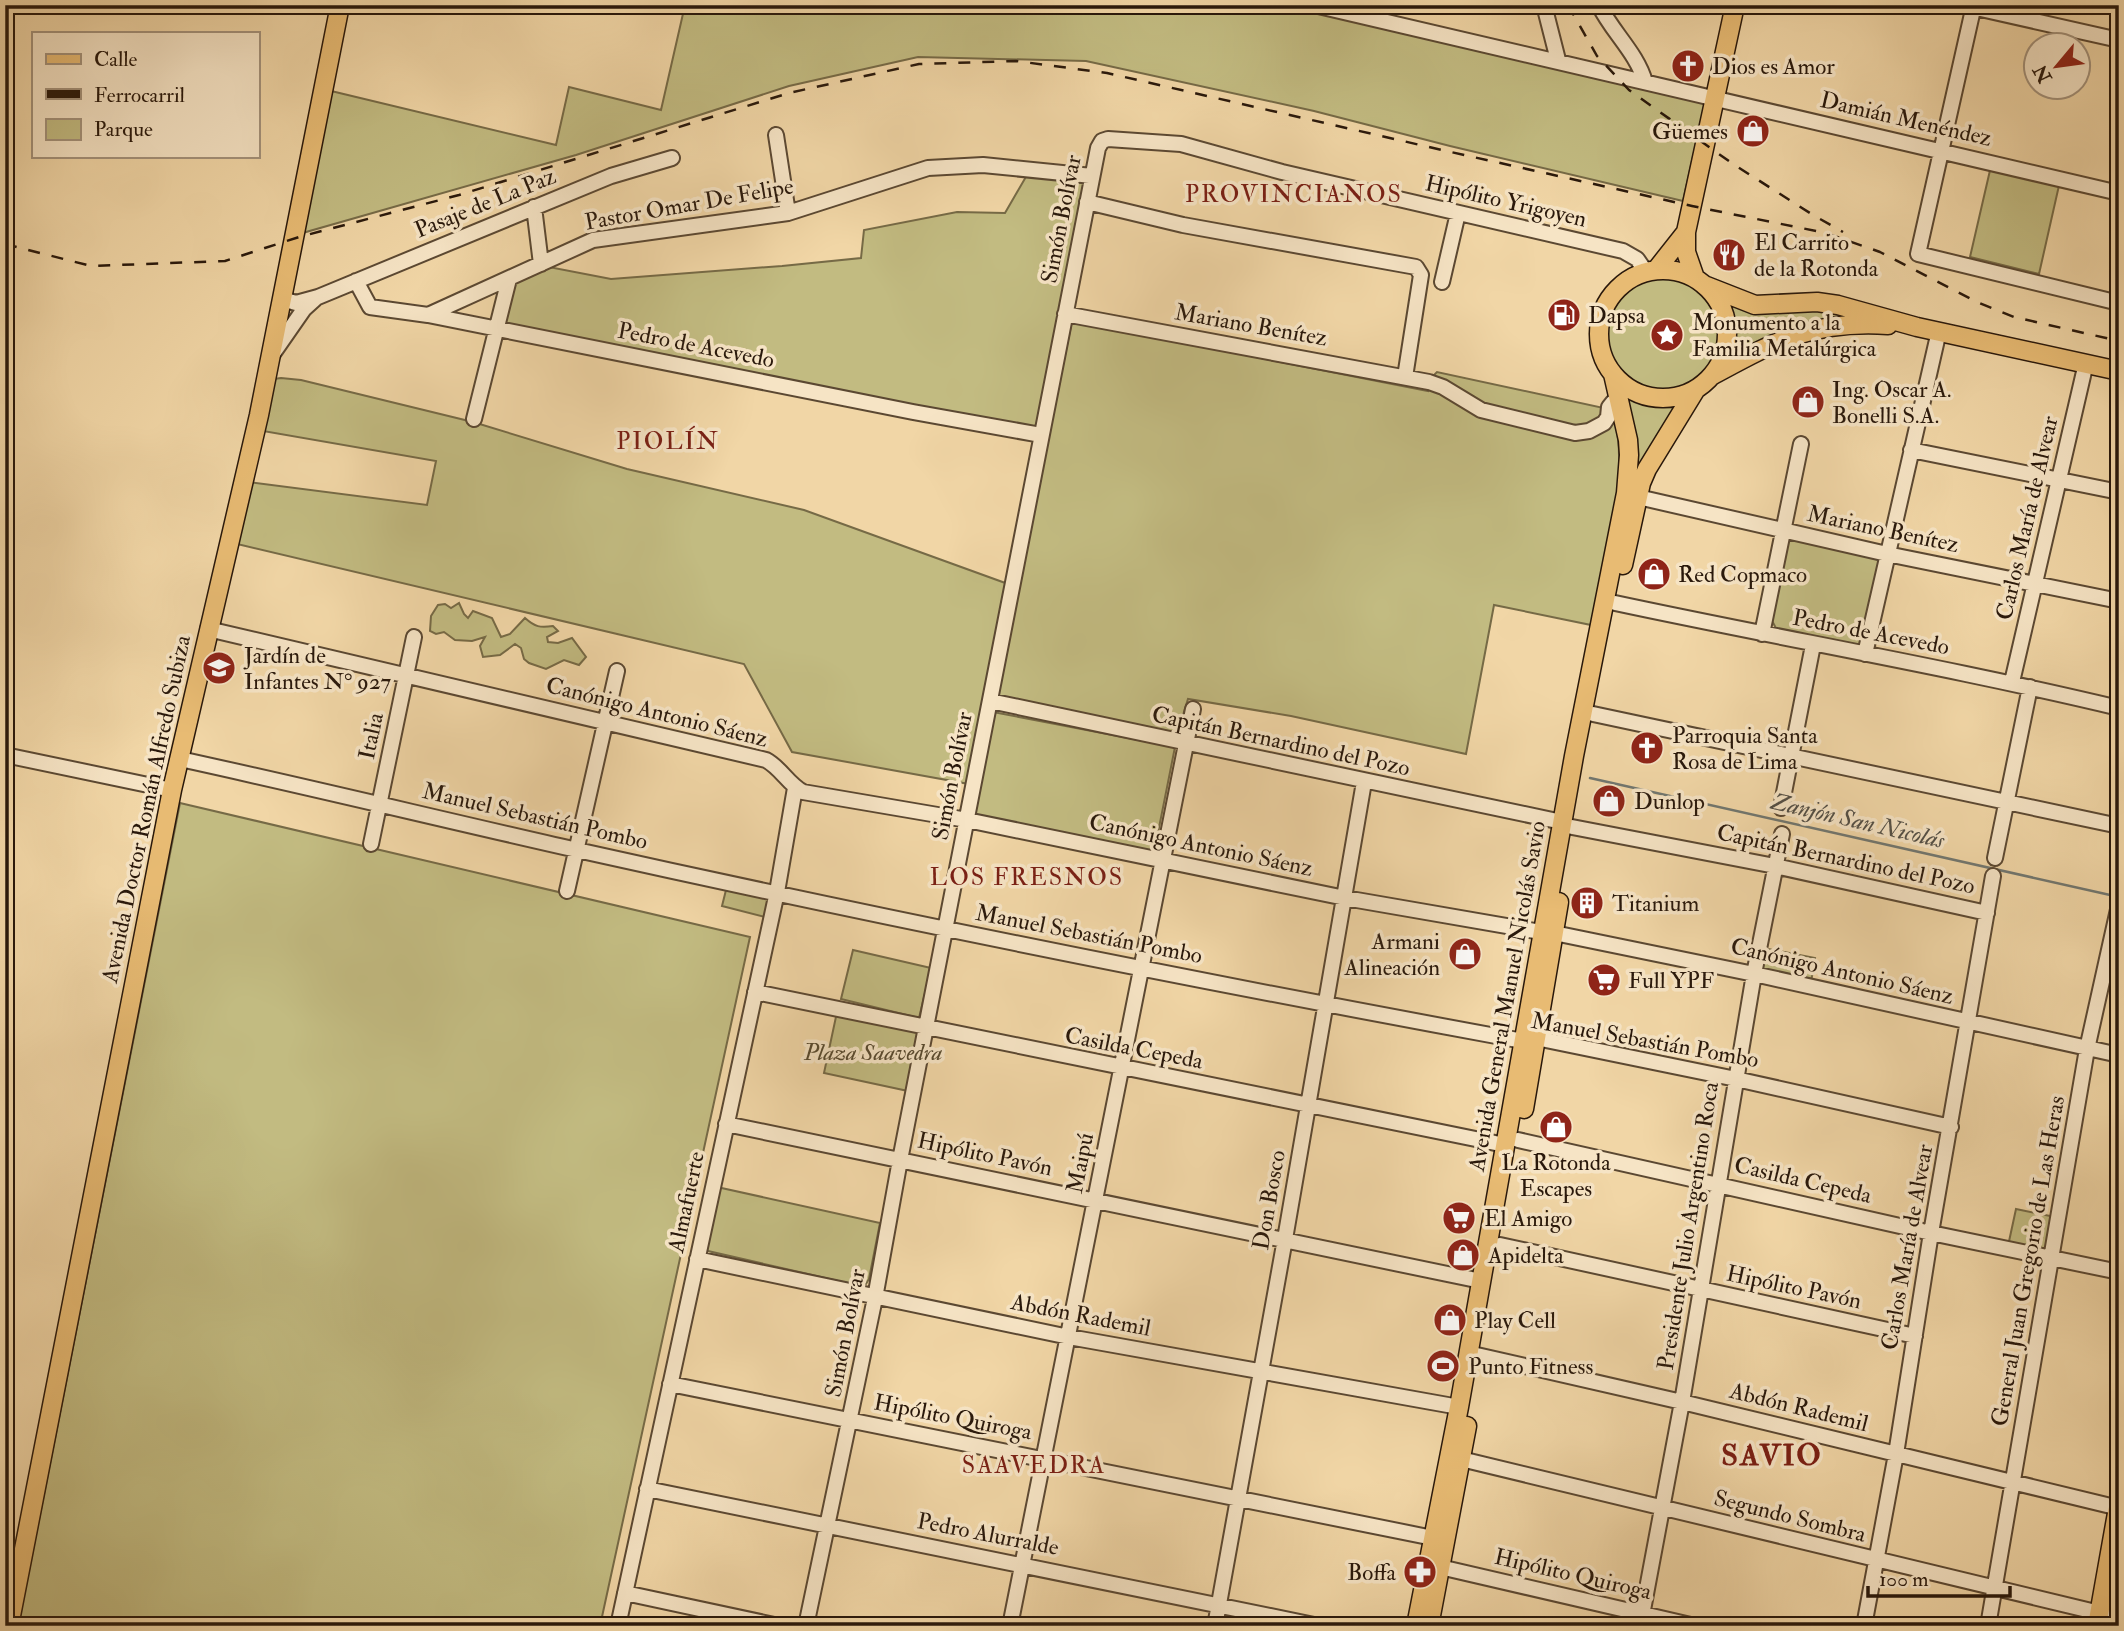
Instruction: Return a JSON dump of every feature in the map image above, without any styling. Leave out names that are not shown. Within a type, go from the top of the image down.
[{"type":"main road","name":"Avenida Doctor Román Alfredo Subiza","points":[[9,1626],[172,790],[260,411],[340,5]]},
{"type":"main road","name":"Avenida General Manuel Nicolás Savio","points":[[1613,374],[1637,393],[1667,398],[1682,396],[1713,375],[1723,358],[1727,338],[1725,318],[1717,300],[1699,282],[1686,252],[1686,232],[1735,5]]},
{"type":"main road","name":"Avenida General Manuel Nicolás Savio","points":[[1429,1626],[1461,1459],[1481,1281],[1530,1040],[1626,493],[1629,455],[1613,374],[1599,341],[1600,323],[1605,306],[1615,291],[1629,279],[1651,271],[1671,254],[1686,232]]},
{"type":"main road","points":[[1651,271],[1682,273],[1755,305],[1825,302],[1917,327],[2119,371]]},
{"type":"main road","points":[[1713,375],[1781,340],[1808,330],[1838,325],[1872,324],[1917,327]]},
{"type":"main road","name":"Avenida General Manuel Nicolás Savio","points":[[1567,825],[1644,476],[1653,456],[1696,389]]},
{"type":"main road","name":"Avenida General Manuel Nicolás Savio","points":[[1416,1626],[1459,1407],[1500,1245],[1511,1142]]},
{"type":"main road","points":[[2103,1620],[2117,1514]]},
{"type":"main road","points":[[2103,1620],[2119,1552]]},
{"type":"street","points":[[1544,5],[1558,60]]},
{"type":"street","points":[[1599,5],[1637,62],[1645,82]]},
{"type":"street","name":"Damián Menéndez","points":[[1324,6],[2119,193]]},
{"type":"street","points":[[2119,40],[1970,6],[1918,254],[2119,303]]},
{"type":"street","points":[[776,135],[788,213]]},
{"type":"street","name":"Hipólito Yrigoyen","points":[[1102,141],[1108,139],[1181,144],[1282,172],[1630,253],[1651,271]]},
{"type":"street","name":"Simón Bolívar","points":[[806,1626],[825,1525],[851,1420],[1041,435],[1092,176],[1102,141]]},
{"type":"street","name":"Pasaje de La Paz","points":[[282,299],[296,303],[318,297],[611,176],[671,158]]},
{"type":"street","name":"Pastor Omar De Felipe","points":[[428,315],[593,240],[788,213],[928,168],[948,165],[1005,166],[1092,176]]},
{"type":"street","points":[[1087,202],[1183,225],[1416,267],[1421,275],[1405,377]]},
{"type":"street","points":[[534,207],[541,264]]},
{"type":"street","points":[[1442,282],[1458,213]]},
{"type":"street","points":[[474,419],[509,279]]},
{"type":"street","name":"Pedro de Acevedo","points":[[356,281],[370,307],[428,315],[1041,435]]},
{"type":"street","name":"Pasaje de La Paz","points":[[270,359],[304,309],[318,297]]},
{"type":"street","name":"Mariano Benítez","points":[[1065,314],[1429,382],[1481,410],[1575,433],[1589,431],[1604,423],[1609,407],[1613,402],[1619,402]]},
{"type":"street","points":[[1865,654],[1939,331]]},
{"type":"street","name":"Carlos María de Alvear","points":[[2012,682],[2086,363]]},
{"type":"street","points":[[1762,634],[1801,444]]},
{"type":"street","points":[[1912,450],[2119,492]]},
{"type":"street","name":"Mariano Benítez","points":[[1638,497],[1887,554],[2119,601]]},
{"type":"street","name":"Pedro de Acevedo","points":[[1615,603],[1813,645],[2012,682],[2119,708]]},
{"type":"street","name":"Canónigo Antonio Sáenz","points":[[208,629],[766,760],[795,788],[803,792],[967,820],[1345,898],[1548,933],[1754,974],[2119,1055]]},
{"type":"street","name":"Italia","points":[[371,844],[414,637]]},
{"type":"street","points":[[1781,808],[1813,645]]},
{"type":"street","points":[[567,891],[617,671]]},
{"type":"street","points":[[1995,858],[2031,687]]},
{"type":"street","name":"Capitán Bernardino del Pozo","points":[[990,701],[1987,913]]},
{"type":"street","name":"Maipú","points":[[1010,1626],[1193,709]]},
{"type":"street","points":[[1593,714],[2119,826]]},
{"type":"street","points":[[5,755],[172,790]]},
{"type":"street","name":"Manuel Sebastián Pombo","points":[[180,759],[576,850],[945,929],[1326,1005],[1736,1079],[1951,1127]]},
{"type":"street","name":"Don Bosco","points":[[1215,1626],[1364,782]]},
{"type":"street","name":"Almafuerte","points":[[618,1626],[777,892],[795,788]]},
{"type":"street","name":"Presidente Julio Argentino Roca","points":[[1642,1620],[1682,1402],[1754,974],[1782,834]]},
{"type":"street","name":"Carlos María de Alvear","points":[[1864,1626],[1896,1454],[1993,876]]},
{"type":"street","name":"General Juan Gregorio de Las Heras","points":[[1988,1626],[2087,1049],[2119,905]]},
{"type":"street","name":"Casilda Cepeda","points":[[755,992],[1122,1069],[1511,1142],[1717,1184],[1931,1234],[2119,1272]]},
{"type":"street","name":"Hipólito Pavón","points":[[726,1124],[1481,1281]]},
{"type":"street","name":"Hipólito Pavón","points":[[1500,1245],[1915,1336]]},
{"type":"street","name":"Abdón Rademil","points":[[697,1259],[1069,1337],[1459,1407]]},
{"type":"street","name":"Abdón Rademil","points":[[1474,1354],[2013,1480],[2117,1514]]},
{"type":"street","name":"Hipólito Quiroga","points":[[670,1384],[1433,1538]]},
{"type":"street","name":"Segundo Sombra","points":[[1461,1459],[1994,1587],[2103,1620]]},
{"type":"street","name":"Pedro Alurralde","points":[[647,1489],[1319,1626]]},
{"type":"street","name":"Hipólito Quiroga","points":[[1440,1567],[1642,1620],[1695,1626]]},
{"type":"street","points":[[625,1593],[779,1626]]},
{"type":"green space","points":[[685,5],[1297,5],[1706,99],[1683,201],[1314,111],[1086,61],[918,57],[789,86],[576,155],[299,234],[327,90],[556,145],[569,87],[661,110]]},
{"type":"green space","points":[[1991,166],[2060,181],[2039,274],[1970,257]]},
{"type":"green space","points":[[1027,175],[1087,183],[1038,428],[503,325],[513,283],[549,267],[611,279],[861,258],[864,230],[957,212],[1005,213]]},
{"type":"green space","points":[[1663,277],[1685,281],[1704,294],[1717,313],[1721,335],[1717,357],[1704,376],[1685,389],[1663,393],[1641,389],[1622,376],[1609,357],[1605,335],[1609,313],[1622,294],[1641,281]]},
{"type":"green space","points":[[1718,296],[1847,314],[1856,320],[1729,361],[1729,321]]},
{"type":"green space","points":[[1072,321],[1428,391],[1431,378],[1437,372],[1613,410],[1618,436],[1618,490],[1591,625],[1494,605],[1466,754],[1291,716],[1188,699],[1177,735],[995,698]]},
{"type":"green space","points":[[274,379],[301,380],[473,422],[627,469],[804,510],[1008,584],[969,784],[792,752],[744,664],[233,543],[249,482],[427,505],[436,461],[263,431]]},
{"type":"green space","points":[[1622,391],[1653,400],[1685,398],[1651,446],[1633,483]]},
{"type":"green space","points":[[1790,536],[1882,555],[1862,645],[1857,647],[1777,630],[1771,619]]},
{"type":"green space","points":[[459,603],[468,618],[473,611],[492,618],[501,637],[510,634],[525,618],[538,626],[553,626],[558,631],[547,637],[548,642],[558,643],[572,638],[586,657],[579,665],[564,660],[546,669],[524,659],[521,648],[515,644],[500,655],[483,657],[480,646],[485,637],[472,641],[455,640],[444,632],[436,634],[430,631],[431,616],[438,605],[445,604],[451,608]]},
{"type":"green space","points":[[993,712],[1175,747],[1154,853],[972,815]]},
{"type":"green space","points":[[180,803],[750,937],[600,1626],[18,1626]]},
{"type":"green space","points":[[727,886],[767,896],[769,902],[765,917],[722,906]]},
{"type":"green space","points":[[1763,948],[1815,958],[1811,982],[1758,972]]},
{"type":"green space","points":[[853,950],[931,968],[919,1018],[841,999]]},
{"type":"green space","name":"Plaza Saavedra","points":[[837,1012],[921,1031],[908,1091],[824,1073]]},
{"type":"green space","points":[[717,1187],[880,1223],[866,1284],[860,1286],[708,1251],[706,1248]]},
{"type":"green space","points":[[2016,1209],[2055,1217],[2048,1254],[2008,1246]]},
{"type":"waterway","name":"Zanjón San Nicolás","points":[[1590,778],[2119,897]]},
{"type":"railway","points":[[1568,5],[1597,56],[1629,90],[1733,164],[1843,232]]},
{"type":"railway","points":[[5,244],[91,266],[225,261],[299,237],[459,195],[789,93],[919,64],[1016,61],[1107,73],[1692,206],[1826,233],[1880,252],[1977,302],[2014,317],[2119,341]]},
{"type":"place","name":"Dios es Amor","points":[[1688,66]]},
{"type":"place","name":"Güemes","points":[[1753,131]]},
{"type":"place","name":"El Carrito de la Rotonda","points":[[1729,255]]},
{"type":"place","name":"Dapsa","points":[[1564,315]]},
{"type":"place","name":"Monumento a la Familia Metalúrgica","points":[[1667,335]]},
{"type":"place","name":"Ing. Oscar A. Bonelli S.A.","points":[[1808,402]]},
{"type":"place","name":"Red Copmaco","points":[[1654,574]]},
{"type":"place","name":"Jardín de Infantes N° 927","points":[[219,668]]},
{"type":"place","name":"Parroquia Santa Rosa de Lima","points":[[1647,748]]},
{"type":"place","name":"Dunlop","points":[[1609,801]]},
{"type":"place","name":"Titanium","points":[[1587,903]]},
{"type":"place","name":"Armani Alineación","points":[[1465,954]]},
{"type":"place","name":"Full YPF","points":[[1604,980]]},
{"type":"place","name":"La Rotonda Escapes","points":[[1556,1127]]},
{"type":"place","name":"El Amigo","points":[[1459,1218]]},
{"type":"place","name":"Apidelta","points":[[1463,1255]]},
{"type":"place","name":"Play Cell","points":[[1450,1320]]},
{"type":"place","name":"Punto Fitness","points":[[1443,1366]]},
{"type":"place","name":"Boffa","points":[[1420,1572]]},
{"type":"district","name":"PROVINCIANOS","points":[[1294,194]]},
{"type":"district","name":"PIOLÍN","points":[[668,441]]},
{"type":"district","name":"LOS FRESNOS","points":[[1027,877]]},
{"type":"district","name":"SAVIO","points":[[1772,1455]]},
{"type":"district","name":"SAAVEDRA","points":[[1034,1465]]}]
